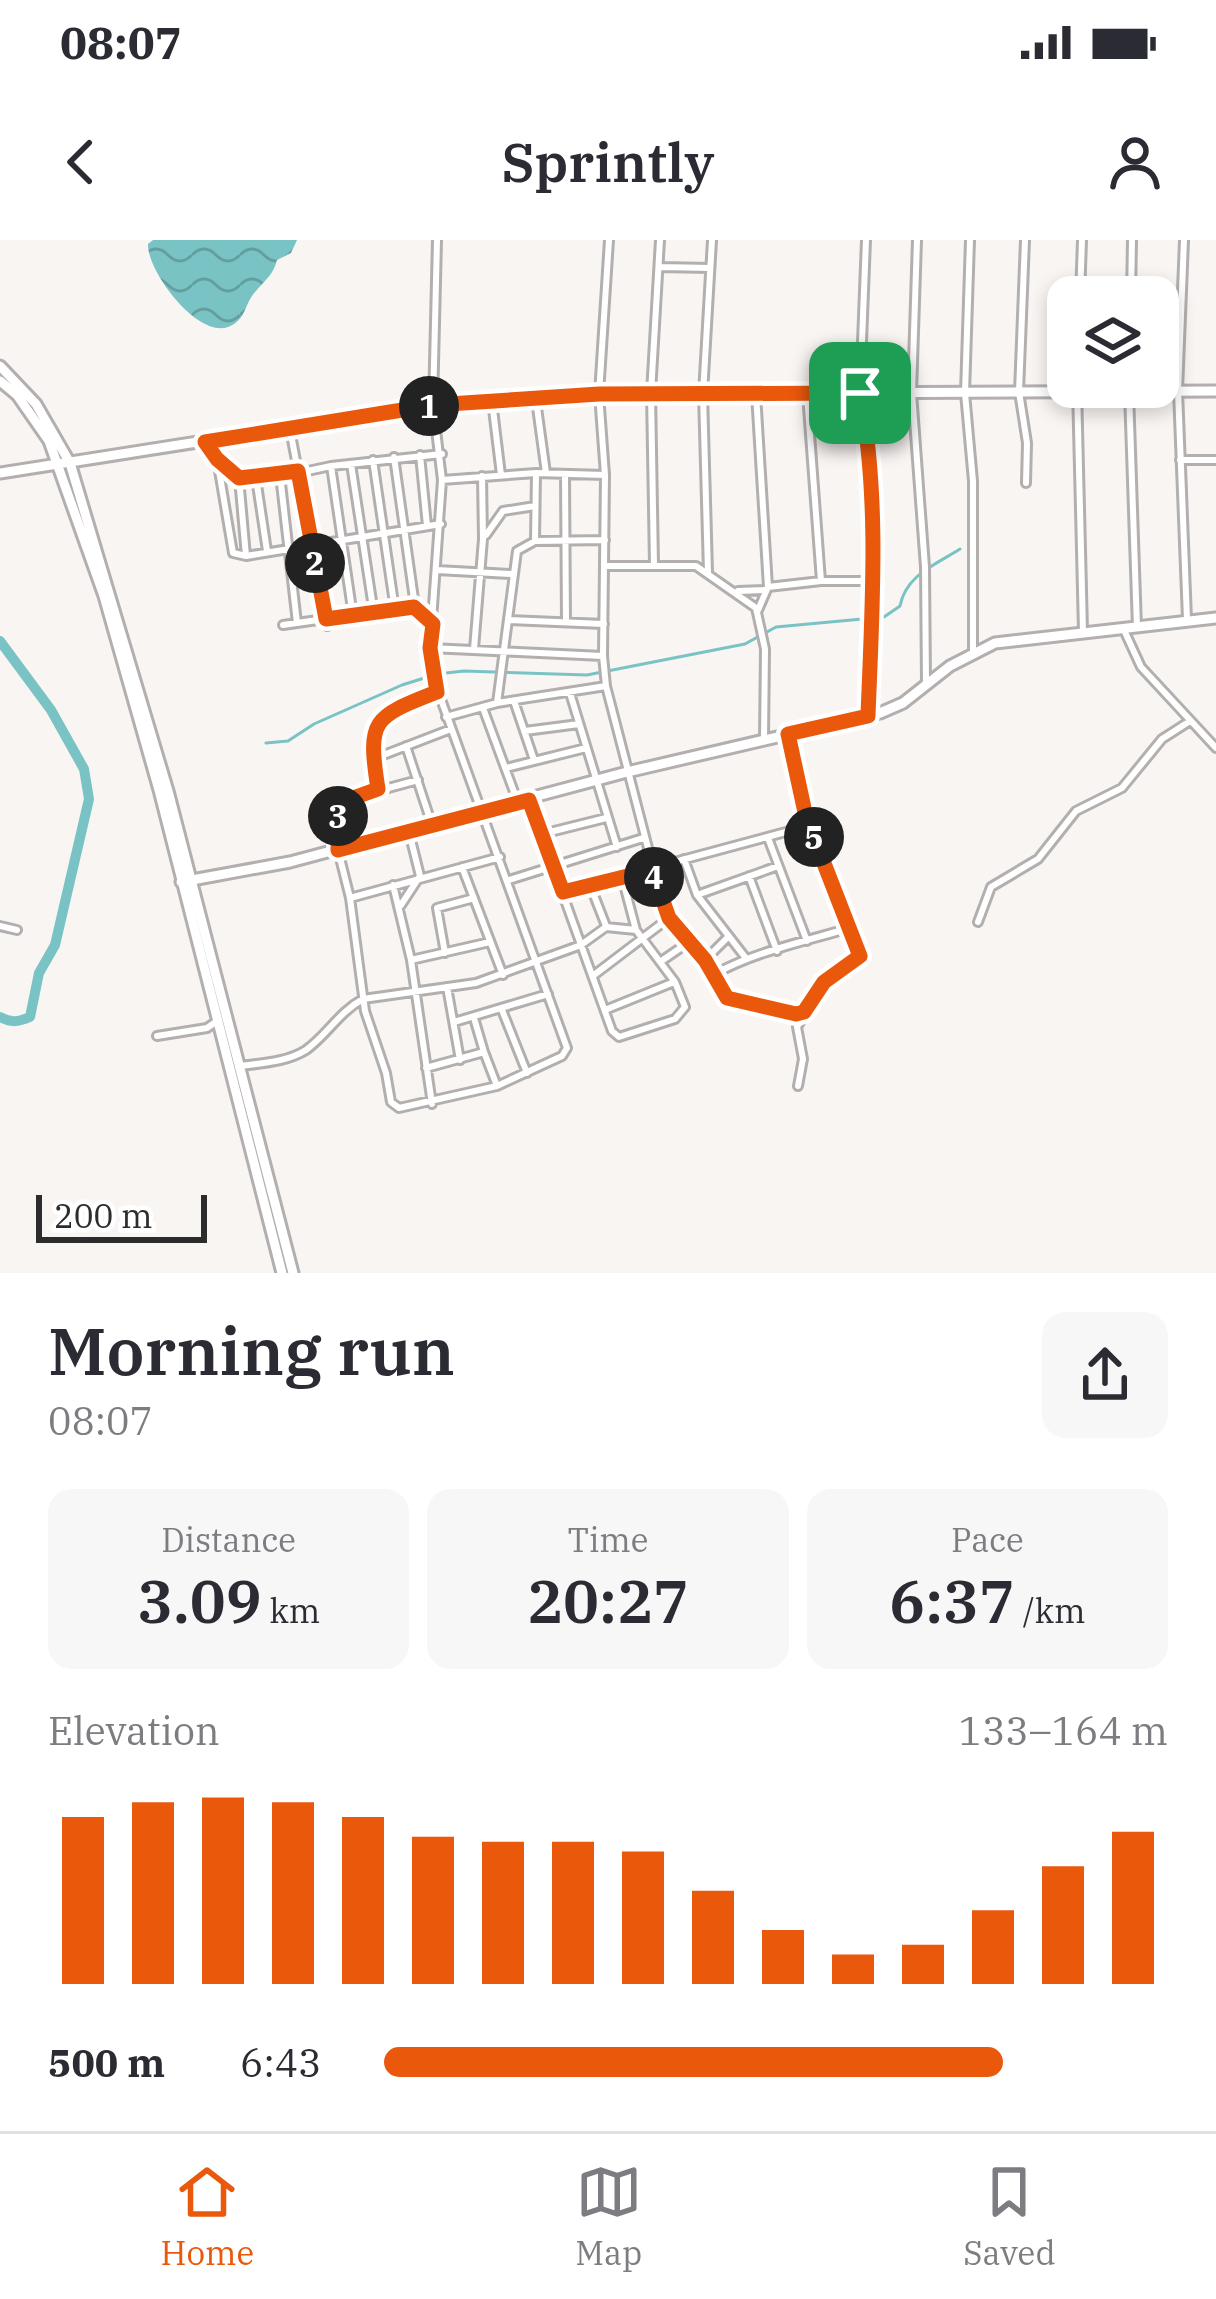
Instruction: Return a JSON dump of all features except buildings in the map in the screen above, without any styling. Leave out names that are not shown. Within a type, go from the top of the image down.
[{"type":"street","points":[[418,780],[339,803],[338,850],[350,898],[363,999],[391,1102],[399,1108],[497,1086],[562,1056],[567,1048],[434,680],[430,648],[442,479],[433,405],[437,240]]},
{"type":"street","points":[[609,240],[599,394],[605,475],[603,656],[627,772],[669,918],[705,960],[727,998],[804,1012]]},
{"type":"street","points":[[654,565],[651,394],[660,240]]},
{"type":"street","points":[[708,572],[703,394],[712,240]]},
{"type":"street","points":[[866,240],[860,393],[870,448],[868,716]]},
{"type":"street","points":[[917,240],[912,393],[925,567],[926,685]]},
{"type":"street","points":[[970,240],[965,393],[973,481],[973,652]]},
{"type":"street","points":[[1025,240],[1019,392],[1027,442],[1026,483]]},
{"type":"street","points":[[1081,276],[1082,240]]},
{"type":"street","points":[[1131,276],[1132,240]]},
{"type":"street","points":[[1179,367],[1184,240]]},
{"type":"street","points":[[660,267],[710,268]]},
{"type":"street","points":[[0,366],[36,404],[64,464],[138,699],[241,1066],[292,1273]]},
{"type":"street","points":[[0,381],[41,426],[64,464]]},
{"type":"street","points":[[0,473],[433,405],[599,394],[1047,391]]},
{"type":"street","points":[[1179,392],[1216,391]]},
{"type":"street","points":[[756,394],[766,589],[758,610],[765,650],[764,739]]},
{"type":"street","points":[[807,394],[821,581]]},
{"type":"street","points":[[536,399],[546,473]]},
{"type":"street","points":[[492,401],[500,475]]},
{"type":"street","points":[[1077,408],[1083,635]]},
{"type":"street","points":[[1130,408],[1137,628]]},
{"type":"street","points":[[1178,408],[1187,620]]},
{"type":"street","points":[[289,426],[326,622]]},
{"type":"street","points":[[205,442],[239,478],[442,454]]},
{"type":"street","points":[[420,455],[427,526]]},
{"type":"street","points":[[394,457],[414,607],[433,624]]},
{"type":"street","points":[[217,459],[233,553],[246,556],[441,524]]},
{"type":"street","points":[[373,460],[395,610]]},
{"type":"street","points":[[1180,460],[1216,460]]},
{"type":"street","points":[[351,464],[374,614]]},
{"type":"street","points":[[331,466],[353,616]]},
{"type":"street","points":[[442,479],[536,473],[605,475]]},
{"type":"street","points":[[536,473],[536,541]]},
{"type":"street","points":[[565,474],[566,622]]},
{"type":"street","points":[[280,475],[297,622]]},
{"type":"street","points":[[474,649],[483,538],[482,476]]},
{"type":"street","points":[[239,478],[246,556]]},
{"type":"street","points":[[256,478],[267,552]]},
{"type":"street","points":[[484,506],[503,511],[535,506]]},
{"type":"street","points":[[483,538],[503,511]]},
{"type":"street","points":[[497,703],[517,550],[536,541],[605,540]]},
{"type":"street","points":[[604,566],[695,566],[758,610]]},
{"type":"street","points":[[414,581],[480,571],[511,574]]},
{"type":"street","points":[[735,591],[821,581],[871,581]]},
{"type":"street","points":[[283,625],[414,607]]},
{"type":"street","points":[[187,881],[338,850],[627,772],[868,716],[903,703],[973,652],[1001,642],[1216,618]]},
{"type":"street","points":[[509,620],[604,624]]},
{"type":"street","points":[[1124,630],[1141,667],[1216,748]]},
{"type":"street","points":[[430,648],[603,656]]},
{"type":"street","points":[[446,717],[497,703],[606,686]]},
{"type":"street","points":[[378,789],[373,742],[383,716],[437,692]]},
{"type":"street","points":[[570,693],[616,847]]},
{"type":"street","points":[[514,700],[534,760]]},
{"type":"street","points":[[483,708],[506,768],[542,834],[612,1031],[619,1037],[675,1018],[685,1007],[675,982],[636,930],[622,877]]},
{"type":"street","points":[[978,922],[991,886],[1038,859],[1069,817],[1122,788],[1162,739],[1190,722]]},
{"type":"street","points":[[525,731],[579,724]]},
{"type":"street","points":[[373,759],[451,729]]},
{"type":"street","points":[[788,734],[810,825],[860,956],[824,982],[804,1012],[796,1029],[803,1059],[798,1086]]},
{"type":"street","points":[[406,746],[432,826]]},
{"type":"street","points":[[506,768],[586,748]]},
{"type":"street","points":[[542,834],[606,818]]},
{"type":"street","points":[[563,892],[810,825]]},
{"type":"street","points":[[401,905],[420,876],[409,832]]},
{"type":"street","points":[[768,837],[808,941]]},
{"type":"street","points":[[509,880],[644,838]]},
{"type":"street","points":[[350,898],[500,856]]},
{"type":"street","points":[[684,859],[697,895],[745,957]]},
{"type":"street","points":[[697,895],[779,866]]},
{"type":"street","points":[[462,867],[503,975]]},
{"type":"street","points":[[749,875],[777,952]]},
{"type":"street","points":[[187,881],[217,1021],[282,1273]]},
{"type":"street","points":[[393,884],[411,960],[432,1104]]},
{"type":"street","points":[[590,884],[606,927]]},
{"type":"street","points":[[445,953],[437,908],[474,898]]},
{"type":"street","points":[[594,975],[669,918]]},
{"type":"street","points":[[0,926],[17,931]]},
{"type":"street","points":[[241,1066],[276,1061],[305,1050],[363,999],[503,975],[581,945],[606,927],[636,930]]},
{"type":"street","points":[[715,974],[745,957],[777,952],[850,928]]},
{"type":"street","points":[[705,960],[729,936]]},
{"type":"street","points":[[411,960],[491,941]]},
{"type":"street","points":[[660,962],[689,942]]},
{"type":"street","points":[[605,1010],[675,982]]},
{"type":"street","points":[[447,987],[460,1060]]},
{"type":"street","points":[[454,1022],[548,994]]},
{"type":"street","points":[[502,1010],[527,1073]]},
{"type":"street","points":[[474,1018],[497,1086]]},
{"type":"street","points":[[157,1036],[207,1028],[217,1021]]},
{"type":"street","points":[[426,1068],[484,1052]]},
{"type":"water","points":[[153,240],[297,240],[291,253],[277,260],[239,320],[216,328],[189,313],[165,285],[150,256],[148,244]]},
{"type":"waterway","points":[[266,743],[288,741],[314,724],[437,674],[587,675],[745,644],[776,627],[884,617],[900,606],[915,579],[960,549]]},
{"type":"waterway","points":[[0,641],[51,710],[84,769],[89,799],[55,945],[39,973],[30,1017],[15,1021],[0,1017]]},
{"type":"route","points":[[860,393],[870,448],[872,511],[868,716],[788,734],[806,817],[860,956],[824,982],[804,1012],[727,998],[705,960],[669,918],[652,870],[563,892],[529,800],[338,850],[340,801],[378,789],[373,742],[379,721],[395,708],[437,692],[430,648],[433,624],[414,607],[326,619],[298,471],[239,478],[205,442],[433,405],[599,394],[860,393]]}]
